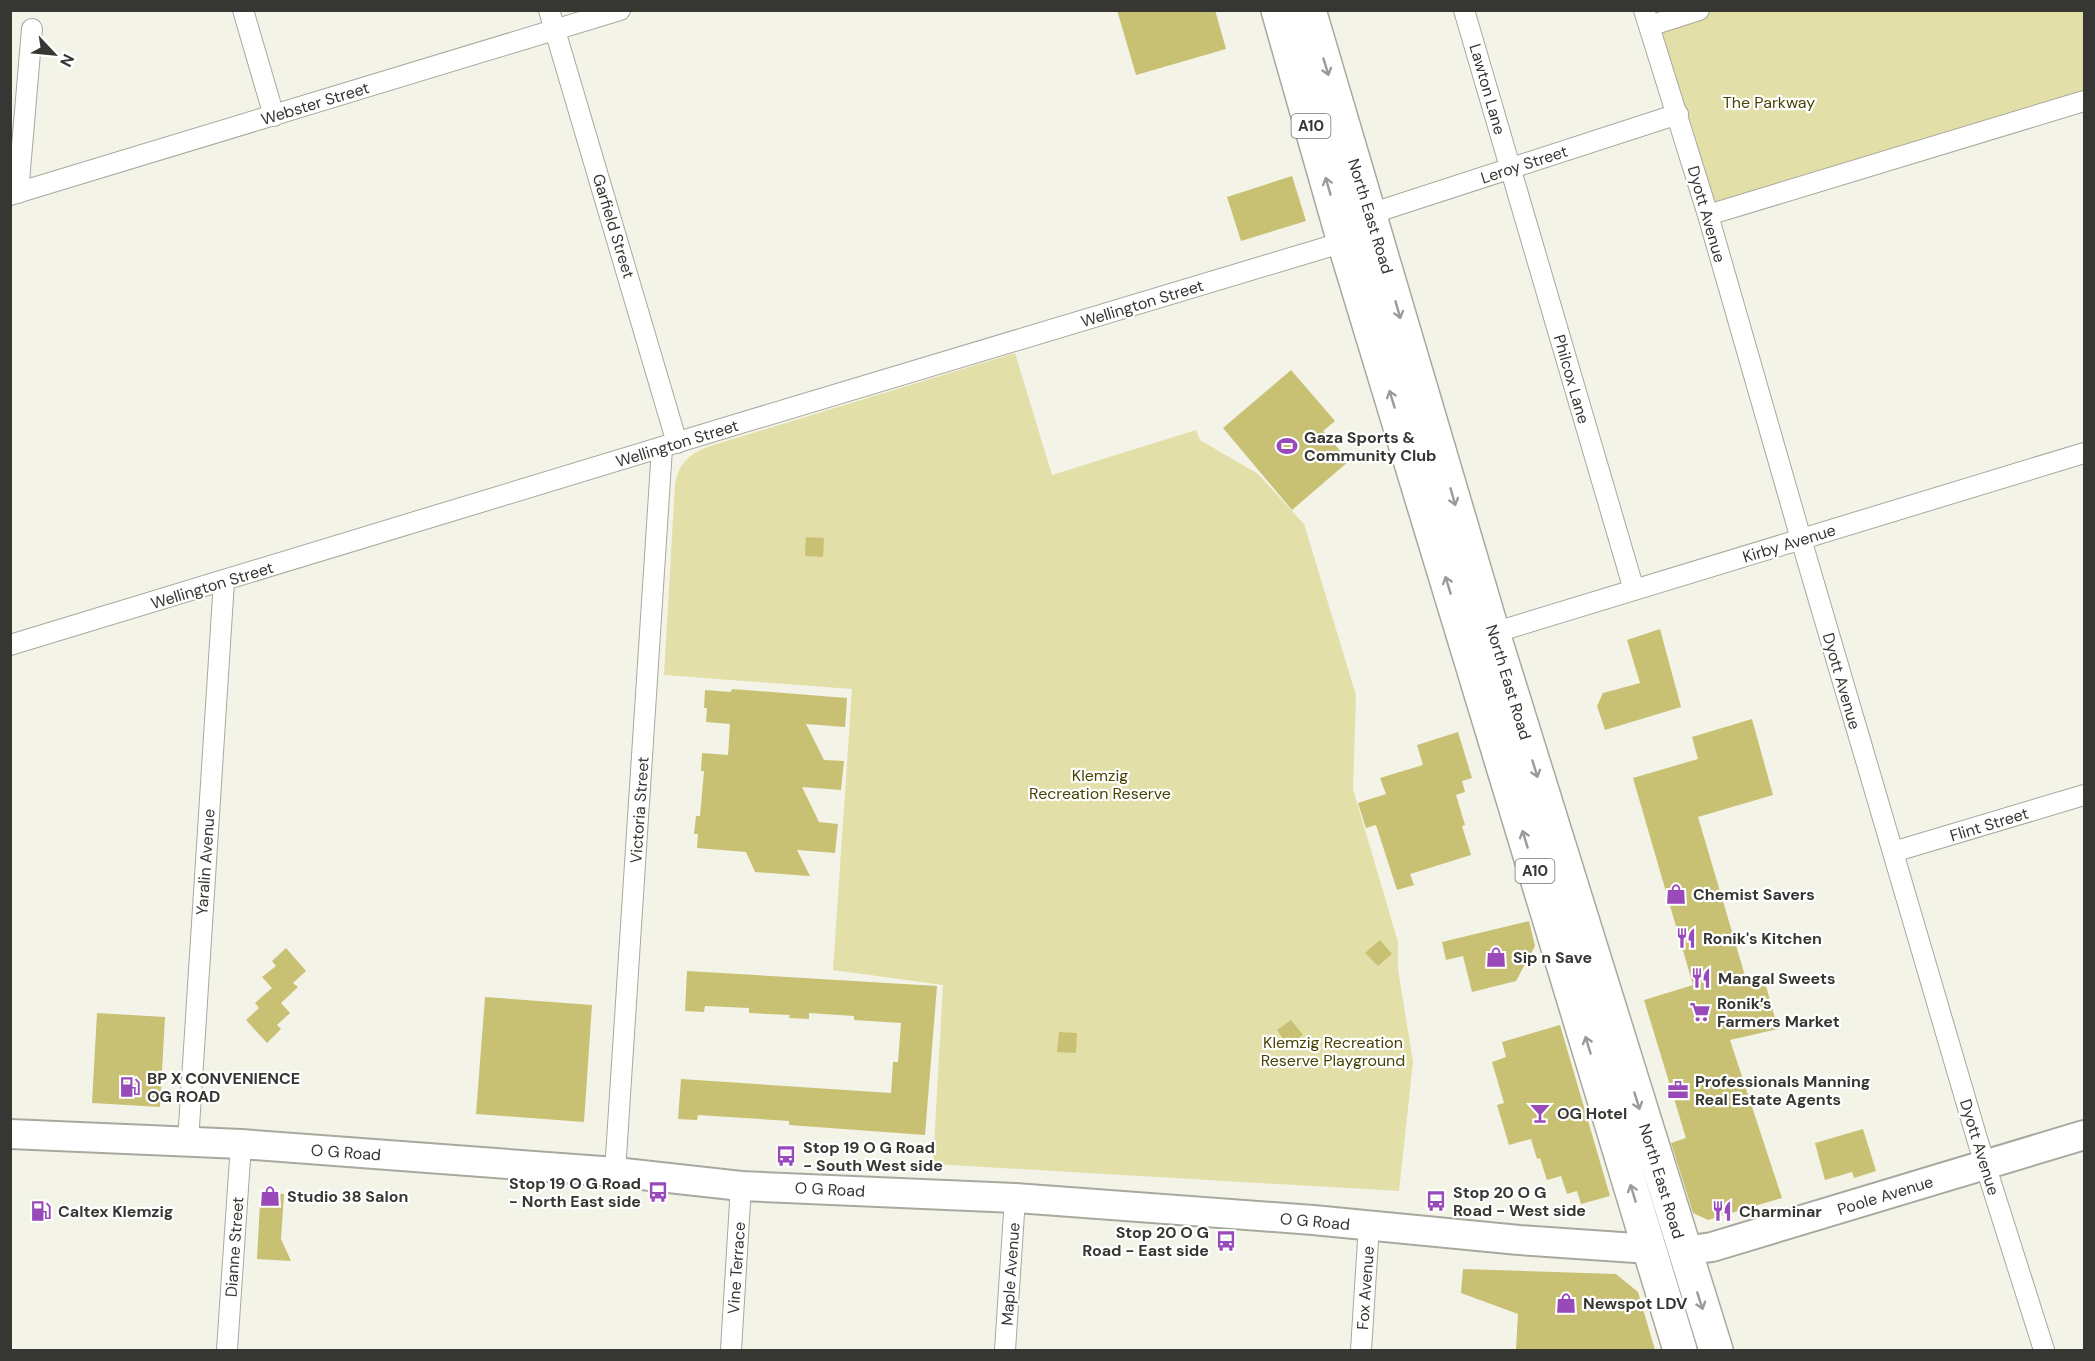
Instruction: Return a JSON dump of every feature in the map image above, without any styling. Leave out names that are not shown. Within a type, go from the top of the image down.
[{"type":"highway","name":"North East Road","points":[[1278,10],[1344,242],[1479,637],[1716,1350]]},
{"type":"highway","name":"North East Road","points":[[1309,10],[1370,214],[1479,637],[1680,1350]]},
{"type":"highway","points":[[1344,242],[1370,214]]},
{"type":"highway","points":[[1650,1249],[1684,1251]]},
{"type":"main road","name":"O G Road","points":[[10,1134],[241,1144],[615,1172],[741,1186],[1015,1198],[1650,1249]]},
{"type":"main road","name":"Poole Avenue","points":[[1684,1251],[1712,1247],[2085,1135]]},
{"type":"street","points":[[243,10],[274,116]]},
{"type":"street","name":"Garfield Street","points":[[549,10],[670,445]]},
{"type":"street","name":"Webster Street","points":[[14,194],[620,10]]},
{"type":"street","name":"Lawton Lane","points":[[1464,10],[1511,168]]},
{"type":"street","points":[[1647,18],[1699,10]]},
{"type":"street","name":"Dyott Avenue","points":[[1647,18],[1708,214],[1985,1165],[2044,1350]]},
{"type":"street","points":[[14,194],[32,29]]},
{"type":"street","points":[[1708,214],[2085,101]]},
{"type":"street","name":"Leroy Street","points":[[1370,214],[1678,114]]},
{"type":"street","name":"Philcox Lane","points":[[1511,168],[1634,590]]},
{"type":"street","name":"Wellington Street","points":[[10,645],[1344,242]]},
{"type":"street","name":"Victoria Street","points":[[615,1172],[670,445]]},
{"type":"street","name":"Kirby Avenue","points":[[1479,637],[2085,453]]},
{"type":"street","name":"Yaralin Avenue","points":[[188,1142],[224,582]]},
{"type":"street","name":"Flint Street","points":[[1893,852],[2085,795]]},
{"type":"street","name":"Dianne Street","points":[[227,1350],[241,1144]]},
{"type":"street","name":"Vine Terrace","points":[[731,1350],[741,1186]]},
{"type":"street","name":"Maple Avenue","points":[[1005,1350],[1015,1198]]},
{"type":"street","name":"Fox Avenue","points":[[1361,1350],[1369,1225]]},
{"type":"green space","name":"The Parkway","points":[[1699,10],[2084,11],[2084,101],[1708,215],[1651,25]]},
{"type":"green space","name":"Klemzig Recreation Reserve","points":[[1015,353],[1052,475],[1196,430],[1200,440],[1258,474],[1304,524],[1356,695],[1353,789],[1398,942],[1398,969],[1413,1062],[1399,1191],[933,1164],[943,985],[833,970],[852,689],[664,675],[675,484],[679,471],[690,457],[707,447]]},
{"type":"building","points":[[1117,10],[1215,10],[1226,49],[1136,75]]},
{"type":"building","points":[[1292,176],[1306,221],[1241,241],[1227,197]]},
{"type":"building","name":"Gaza Sports & Community Club","points":[[1291,370],[1335,421],[1323,431],[1349,461],[1292,510],[1223,428]]},
{"type":"building","points":[[806,537],[824,538],[823,557],[805,556]]},
{"type":"building","points":[[1660,629],[1681,707],[1605,730],[1597,706],[1603,693],[1640,683],[1627,640]]},
{"type":"building","points":[[732,689],[847,698],[845,727],[806,724],[824,760],[844,761],[841,790],[802,787],[819,822],[838,824],[835,853],[797,850],[810,876],[755,872],[746,852],[697,848],[698,834],[694,834],[696,816],[700,816],[704,771],[701,771],[702,753],[728,755],[730,724],[706,722],[705,690],[731,692]]},
{"type":"building","points":[[1752,719],[1773,795],[1698,817],[1746,979],[1763,975],[1778,1029],[1730,1040],[1782,1198],[1708,1220],[1693,1213],[1671,1143],[1686,1138],[1644,1000],[1693,985],[1633,778],[1698,759],[1692,737]]},
{"type":"building","points":[[1458,732],[1472,778],[1462,781],[1465,792],[1456,795],[1471,855],[1410,874],[1414,885],[1397,890],[1376,825],[1366,828],[1358,803],[1386,794],[1380,778],[1423,765],[1417,745]]},
{"type":"building","name":"Sip n Save","points":[[1529,921],[1535,946],[1516,981],[1472,992],[1463,956],[1446,960],[1442,942]]},
{"type":"building","points":[[1380,940],[1392,954],[1378,966],[1365,953]]},
{"type":"building","points":[[286,948],[306,971],[293,983],[298,987],[281,1003],[290,1013],[277,1025],[281,1029],[267,1043],[246,1020],[259,1008],[255,1003],[272,988],[262,977],[276,966],[272,961]]},
{"type":"building","points":[[687,971],[937,986],[925,1135],[789,1125],[789,1121],[698,1115],[697,1120],[678,1119],[681,1079],[891,1093],[893,1062],[898,1062],[901,1023],[854,1020],[854,1016],[809,1013],[809,1019],[789,1018],[790,1015],[749,1013],[749,1008],[705,1006],[704,1012],[685,1011]]},
{"type":"building","points":[[485,997],[592,1005],[584,1122],[476,1114]]},
{"type":"building","points":[[97,1013],[165,1017],[160,1107],[92,1103]]},
{"type":"building","points":[[1291,1020],[1303,1035],[1288,1046],[1277,1030]]},
{"type":"building","name":"OG Hotel","points":[[1560,1025],[1610,1196],[1581,1204],[1577,1191],[1567,1194],[1561,1176],[1547,1180],[1531,1139],[1509,1145],[1497,1105],[1504,1103],[1492,1062],[1506,1057],[1502,1042]]},
{"type":"building","points":[[1059,1032],[1077,1033],[1076,1053],[1057,1052]]},
{"type":"building","points":[[1863,1129],[1876,1171],[1854,1178],[1852,1172],[1825,1180],[1815,1143]]},
{"type":"building","points":[[270,1193],[284,1194],[281,1239],[291,1261],[257,1259],[260,1202]]},
{"type":"building","name":"Newspot LDV","points":[[1463,1269],[1616,1274],[1638,1292],[1655,1350],[1516,1350],[1518,1314],[1461,1293]]},
{"type":"place","name":"Gaza Sports & Community Club","points":[[1287,446]]},
{"type":"place","name":"Chemist Savers","points":[[1676,894]]},
{"type":"place","name":"Ronik's Kitchen","points":[[1686,938]]},
{"type":"place","name":"Sip n Save","points":[[1496,957]]},
{"type":"place","name":"Mangal Sweets","points":[[1701,978]]},
{"type":"place","name":"Ronik’s Farmers Market","points":[[1700,1012]]},
{"type":"place","name":"BP X CONVENIENCE OG ROAD","points":[[130,1087]]},
{"type":"place","name":"Professionals Manning Real Estate Agents","points":[[1678,1090]]},
{"type":"place","name":"OG Hotel","points":[[1540,1113]]},
{"type":"place","name":"Stop 19 O G Road - South West side","points":[[786,1156]]},
{"type":"place","name":"Stop 19 O G Road - North East side","points":[[658,1192]]},
{"type":"place","name":"Studio 38 Salon","points":[[270,1196]]},
{"type":"place","name":"Stop 20 O G Road - West side","points":[[1436,1201]]},
{"type":"place","name":"Caltex Klemzig","points":[[41,1211]]},
{"type":"place","name":"Charminar","points":[[1722,1211]]},
{"type":"place","name":"Stop 20 O G Road - East side","points":[[1226,1241]]},
{"type":"place","name":"Newspot LDV","points":[[1566,1303]]},
{"type":"park label","name":"Klemzig Recreation Reserve Playground","points":[[1333,1051]]}]
